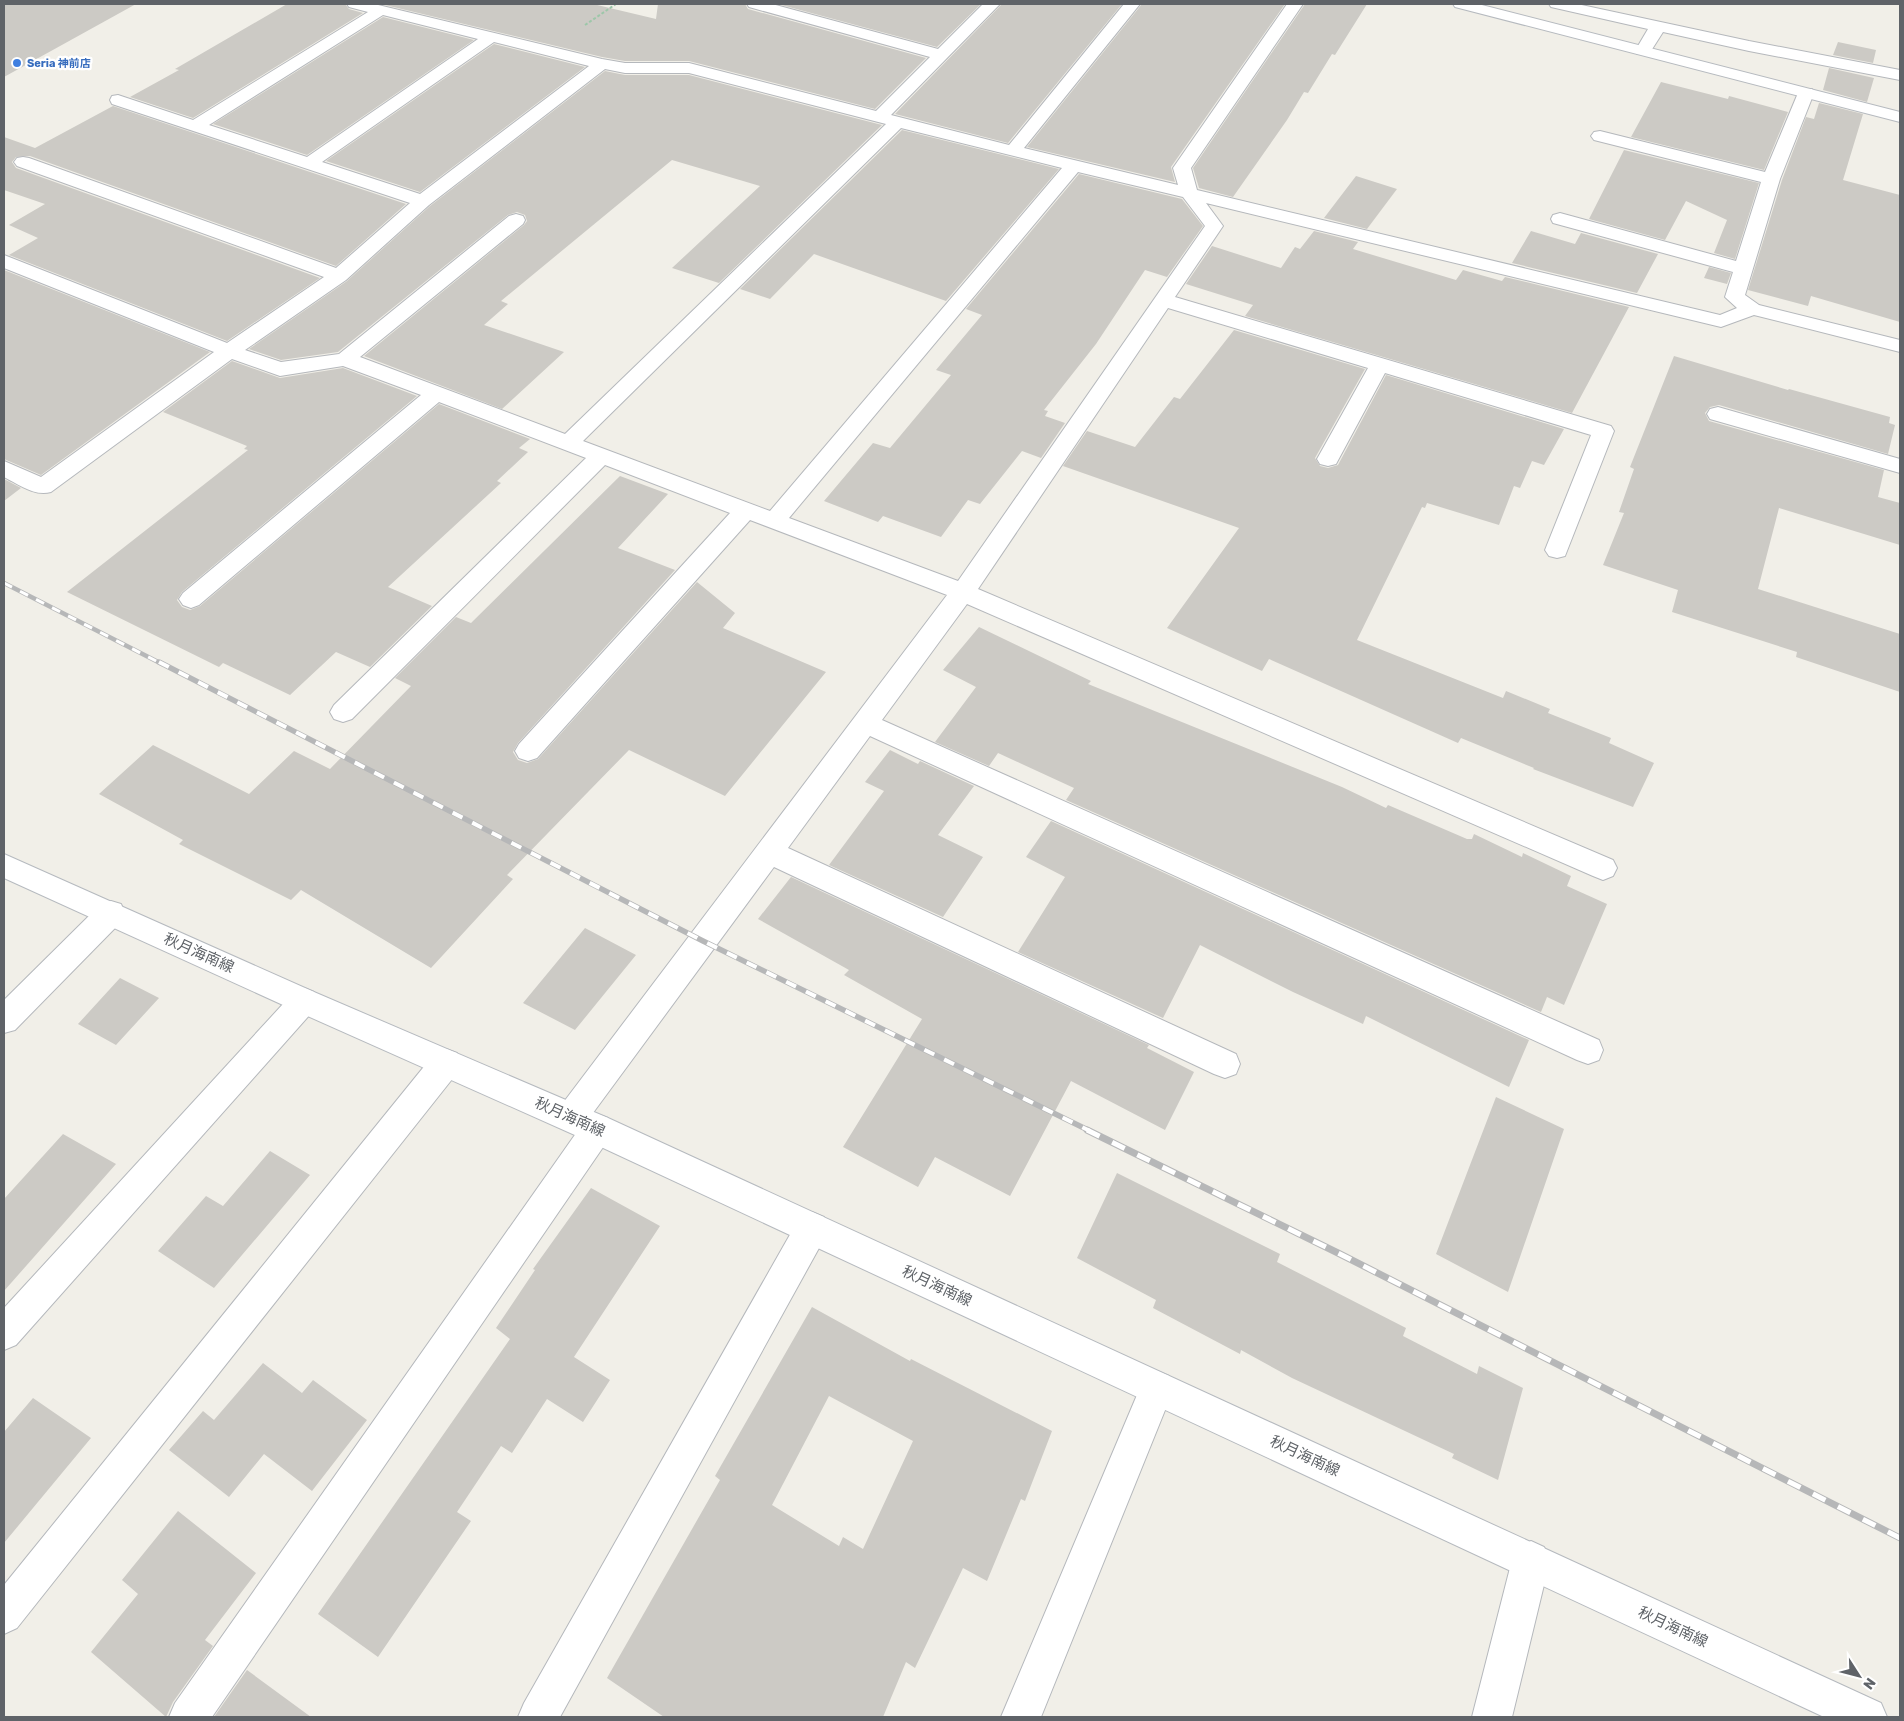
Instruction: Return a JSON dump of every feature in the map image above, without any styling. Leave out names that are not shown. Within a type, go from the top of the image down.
[{"type":"street","points":[[355,4],[602,64],[625,68],[689,68],[1073,166],[1721,321],[1752,309]]},
{"type":"street","points":[[756,4],[941,55]]},
{"type":"street","points":[[568,443],[888,119],[941,55],[992,4]]},
{"type":"street","points":[[1013,151],[1132,4]]},
{"type":"street","points":[[189,1717],[584,1123],[769,852],[962,592],[1214,226],[1188,194],[1182,168],[1295,4]]},
{"type":"street","points":[[1461,4],[1900,118]]},
{"type":"street","points":[[1557,4],[1749,46],[1900,76]]},
{"type":"street","points":[[195,126],[381,10]]},
{"type":"street","points":[[1643,51],[1658,26]]},
{"type":"street","points":[[308,164],[491,37]]},
{"type":"street","points":[[4,468],[43,488],[229,351],[339,276],[422,201],[602,64]]},
{"type":"street","points":[[1806,93],[1771,178],[1735,297],[1752,309],[1900,346]]},
{"type":"street","points":[[118,100],[422,201]]},
{"type":"street","points":[[1600,136],[1771,178]]},
{"type":"street","points":[[23,162],[339,276]]},
{"type":"street","points":[[774,521],[1073,166]]},
{"type":"street","points":[[1560,219],[1744,269]]},
{"type":"street","points":[[345,360],[516,220]]},
{"type":"street","points":[[7,265],[280,369],[345,360],[746,510],[962,592],[1603,868]]},
{"type":"street","points":[[1164,300],[1603,431],[1557,550]]},
{"type":"street","points":[[1328,459],[1380,364]]},
{"type":"street","points":[[192,599],[435,394]]},
{"type":"street","points":[[1718,414],[1900,466]]},
{"type":"street","points":[[343,712],[601,456]]},
{"type":"street","points":[[528,751],[746,510]]},
{"type":"street","points":[[865,723],[1588,1050]]},
{"type":"street","points":[[769,852],[1225,1064]]},
{"type":"street","name":"秋月海南線","points":[[4,866],[304,1001],[584,1123],[1867,1717]]},
{"type":"street","points":[[4,1020],[111,914]]},
{"type":"street","points":[[4,1333],[304,1001]]},
{"type":"street","points":[[4,1615],[446,1062]]},
{"type":"street","points":[[538,1717],[812,1228]]},
{"type":"street","points":[[1021,1717],[1157,1388]]},
{"type":"street","points":[[1492,1717],[1531,1560]]},
{"type":"building","points":[[4,4],[136,4],[4,77]]},
{"type":"building","points":[[287,4],[345,4],[349,9],[363,13],[193,118],[130,97],[179,70],[175,69]]},
{"type":"building","points":[[381,4],[593,4],[656,19],[658,4],[745,4],[748,9],[926,58],[875,109],[689,61],[625,61],[602,57]]},
{"type":"building","points":[[778,4],[981,4],[937,47]]},
{"type":"building","points":[[1002,4],[1122,4],[1008,143],[895,114]]},
{"type":"building","points":[[1142,4],[1285,4],[1171,167],[1175,182],[1027,147]]},
{"type":"building","points":[[1305,4],[1367,4],[1335,55],[1332,54],[1308,93],[1304,92],[1287,120],[1233,197],[1199,188],[1193,168]]},
{"type":"building","points":[[383,17],[474,40],[307,155],[213,124]]},
{"type":"building","points":[[1838,42],[1876,50],[1873,63],[1833,55]]},
{"type":"building","points":[[494,44],[585,67],[420,192],[326,161]]},
{"type":"building","points":[[1829,68],[1874,78],[1867,102],[1823,90]]},
{"type":"building","points":[[605,71],[625,75],[689,75],[882,125],[719,283],[672,268],[760,186],[672,160],[501,301],[508,304],[484,325],[564,352],[502,409],[364,356],[524,225],[527,221],[525,215],[517,212],[508,215],[338,352],[281,360],[249,349],[347,281],[430,206]]},
{"type":"building","points":[[1661,82],[1728,99],[1729,96],[1788,112],[1764,170],[1631,137]]},
{"type":"building","points":[[1819,103],[1863,114],[1843,180],[1900,195],[1900,322],[1811,296],[1808,306],[1748,290],[1782,180],[1806,117],[1814,119]]},
{"type":"building","points":[[113,106],[406,204],[336,266],[30,156],[16,157],[12,162],[16,168],[320,278],[227,341],[9,255],[38,238],[9,225],[45,204],[4,190],[4,137],[35,148]]},
{"type":"building","points":[[902,130],[1059,169],[946,301],[814,254],[770,299],[740,289]]},
{"type":"building","points":[[1624,150],[1759,183],[1735,259],[1714,253],[1727,220],[1686,201],[1665,240],[1589,219]]},
{"type":"building","points":[[1079,174],[1182,199],[1203,226],[1167,277],[1145,270],[1096,344],[1044,410],[1048,411],[1045,416],[1065,423],[1041,458],[1022,451],[980,504],[968,500],[941,537],[883,516],[878,522],[824,501],[873,443],[890,448],[951,375],[936,370],[982,315],[966,309]]},
{"type":"building","points":[[1356,176],[1397,189],[1367,229],[1324,218]]},
{"type":"building","points":[[1314,231],[1358,242],[1353,249],[1456,280],[1463,270],[1502,281],[1505,277],[1629,307],[1572,413],[1245,316],[1253,305],[1186,284],[1212,246],[1281,268],[1295,247],[1300,249]]},
{"type":"building","points":[[1531,231],[1575,244],[1581,233],[1658,254],[1637,293],[1512,263]]},
{"type":"building","points":[[1709,267],[1731,273],[1727,284],[1704,278]]},
{"type":"building","points":[[4,270],[210,352],[41,475],[4,459]]},
{"type":"building","points":[[1234,330],[1365,369],[1315,458],[1320,466],[1328,468],[1338,465],[1386,375],[1564,429],[1544,465],[1532,461],[1520,488],[1514,486],[1499,525],[1427,503],[1425,508],[1422,507],[1357,640],[1503,698],[1506,691],[1550,709],[1548,713],[1611,738],[1609,743],[1654,763],[1633,807],[1533,769],[1461,738],[1458,743],[1269,659],[1262,671],[1167,628],[1239,528],[1063,466],[1087,431],[1135,447],[1174,397],[1180,399]]},
{"type":"building","points":[[1674,356],[1788,390],[1890,417],[1889,423],[1895,425],[1888,454],[1719,405],[1710,407],[1705,413],[1709,421],[1884,470],[1878,497],[1900,503],[1900,545],[1779,508],[1758,589],[1900,634],[1900,692],[1796,657],[1797,652],[1672,612],[1678,590],[1603,565],[1624,513],[1619,512],[1634,469],[1630,467]]},
{"type":"building","points":[[232,361],[280,378],[343,368],[417,396],[182,592],[177,600],[182,607],[190,610],[200,606],[439,404],[530,439],[519,448],[528,452],[497,481],[501,483],[388,587],[432,606],[370,667],[336,652],[290,695],[223,663],[219,667],[67,592],[248,450],[244,449],[247,446],[163,412]]},
{"type":"building","points":[[620,476],[668,494],[618,548],[675,570],[518,743],[513,752],[518,760],[527,763],[538,759],[697,582],[735,613],[723,628],[826,672],[725,796],[629,750],[507,875],[513,879],[431,968],[301,890],[291,900],[179,844],[183,840],[99,794],[153,745],[249,794],[294,751],[330,769],[411,686],[395,678],[456,617],[471,623]]},
{"type":"building","points":[[4,479],[21,488],[4,501]]},
{"type":"building","points":[[979,627],[1091,681],[1088,684],[1342,787],[1386,808],[1388,805],[1467,839],[1472,839],[1474,834],[1522,857],[1523,853],[1571,876],[1567,886],[1607,904],[1564,1005],[1547,997],[1541,1012],[1066,800],[1074,788],[998,753],[989,766],[935,742],[976,687],[943,670]]},
{"type":"building","points":[[890,750],[918,764],[920,761],[974,786],[938,835],[983,857],[943,917],[829,865],[884,791],[865,782]]},
{"type":"building","points":[[1051,821],[1529,1040],[1509,1087],[1366,1016],[1363,1024],[1293,992],[1200,945],[1163,1018],[1018,952],[1065,877],[1026,857]]},
{"type":"building","points":[[791,877],[1149,1045],[1147,1048],[1194,1072],[1165,1130],[1071,1081],[1010,1196],[935,1157],[918,1187],[843,1147],[922,1019],[844,975],[849,970],[758,919]]},
{"type":"building","points":[[585,928],[636,955],[575,1030],[523,1003]]},
{"type":"building","points":[[120,978],[159,998],[116,1045],[78,1024]]},
{"type":"building","points":[[1496,1097],[1564,1129],[1508,1292],[1436,1254]]},
{"type":"building","points":[[63,1134],[116,1164],[4,1291],[4,1199]]},
{"type":"building","points":[[270,1151],[310,1175],[214,1288],[158,1251],[206,1196],[223,1206]]},
{"type":"building","points":[[1117,1173],[1280,1254],[1277,1262],[1406,1328],[1403,1336],[1477,1374],[1479,1366],[1523,1388],[1498,1480],[1452,1458],[1454,1454],[1292,1378],[1241,1350],[1240,1354],[1153,1308],[1156,1300],[1077,1258]]},
{"type":"building","points":[[591,1188],[660,1226],[574,1357],[610,1380],[583,1422],[547,1399],[512,1453],[501,1446],[457,1512],[471,1521],[378,1657],[318,1614],[510,1339],[496,1328],[535,1270],[533,1269]]},
{"type":"building","points":[[812,1307],[910,1361],[911,1359],[1052,1431],[1025,1501],[1021,1499],[987,1581],[963,1568],[915,1668],[906,1662],[883,1717],[664,1717],[607,1678],[720,1480],[715,1476]],"holes":[[[829,1396],[913,1441],[863,1549],[843,1537],[839,1546],[772,1505]]]},
{"type":"building","points":[[263,1363],[302,1393],[313,1380],[367,1420],[312,1491],[264,1454],[229,1497],[169,1450],[203,1411],[214,1420]]},
{"type":"building","points":[[33,1398],[91,1438],[4,1543],[4,1432]]},
{"type":"building","points":[[178,1511],[256,1573],[205,1640],[213,1646],[173,1702],[166,1717],[91,1652],[138,1594],[122,1580]]},
{"type":"building","points":[[247,1670],[311,1717],[214,1717]]},
{"type":"railway","points":[[4,583],[162,664]]},
{"type":"railway","points":[[159,662],[703,941],[1090,1131]]},
{"type":"railway","points":[[1087,1130],[1338,1253],[1900,1538]]},
{"type":"place","name":"Seria 神前店","points":[[17,63]]}]
